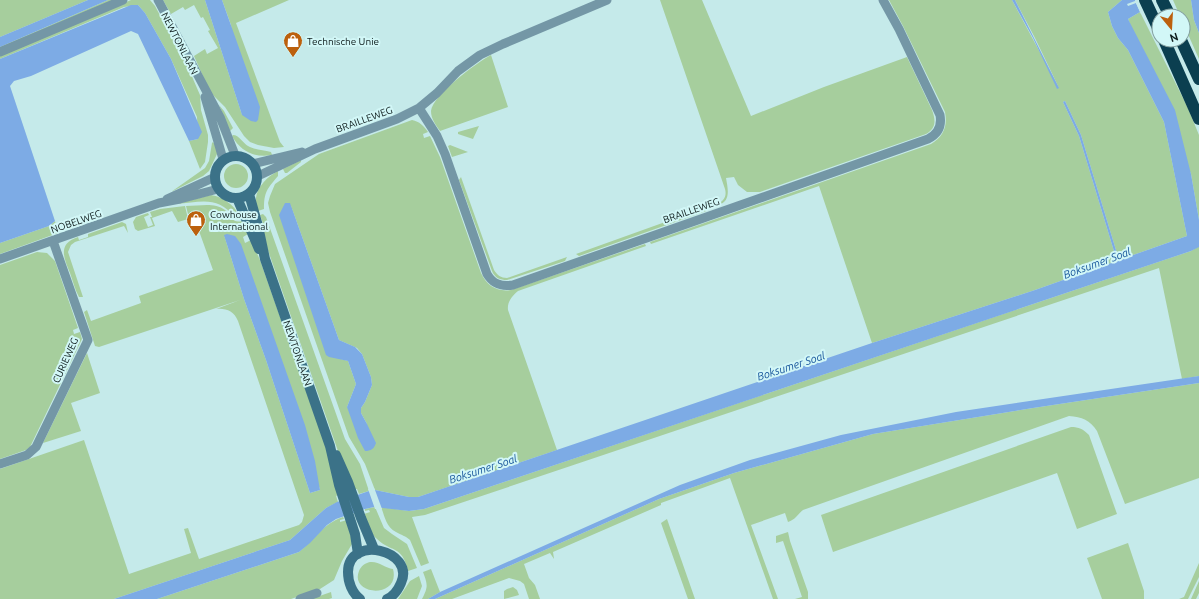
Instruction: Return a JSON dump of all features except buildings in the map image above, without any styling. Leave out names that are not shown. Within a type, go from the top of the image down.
[{"type":"highway","points":[[1145,0],[1151,12]]},
{"type":"highway","points":[[1168,48],[1199,119]]},
{"type":"highway","points":[[1185,48],[1199,79]]},
{"type":"street","points":[[0,52],[123,0]]},
{"type":"street","name":"NEWTONLAAN","points":[[158,0],[202,86],[220,117],[235,155]]},
{"type":"street","name":"BRAILLEWEG","points":[[258,176],[315,149],[397,119],[419,108],[436,94],[458,71],[480,55],[502,44],[606,0]]},
{"type":"street","name":"BRAILLEWEG","points":[[419,108],[437,136],[445,154],[487,274],[492,282],[506,286],[513,285],[933,136],[939,129],[940,114],[899,28],[883,0]]},
{"type":"street","name":"NEWTONLAAN","points":[[202,86],[223,160]]},
{"type":"street","name":"BRAILLEWEG","points":[[253,164],[315,149]]},
{"type":"street","points":[[235,155],[248,158],[253,164],[258,176],[254,189],[249,194],[237,198],[230,198],[218,189],[214,177],[218,165],[223,160],[235,155]]},
{"type":"street","name":"NOBELWEG","points":[[0,259],[159,203],[214,177]]},
{"type":"street","name":"NOBELWEG","points":[[159,203],[218,189]]},
{"type":"street","name":"NEWTONLAAN","points":[[249,194],[265,259],[346,492],[355,516],[374,549]]},
{"type":"street","name":"NEWTONLAAN","points":[[237,198],[249,228],[265,259]]},
{"type":"street","name":"CURIEWEG","points":[[0,464],[28,455],[36,447],[88,340],[53,241]]},
{"type":"street","name":"NEWTONLAAN","points":[[355,516],[358,554]]},
{"type":"street","points":[[355,598],[349,581],[348,566],[358,554],[363,551],[374,549],[382,551],[395,558],[401,567],[402,579],[397,591],[390,598]]},
{"type":"street","points":[[300,599],[317,593]]},
{"type":"green space","points":[[0,0],[88,0],[0,37]]},
{"type":"green space","points":[[108,0],[114,0],[0,49],[0,47]]},
{"type":"green space","points":[[131,0],[150,0],[155,6],[190,72],[200,95],[201,110],[208,135],[208,142],[205,162],[200,169],[189,141],[198,139],[197,117],[171,59],[145,13],[138,5],[124,7],[0,59],[0,56]]},
{"type":"green space","points":[[163,0],[205,0],[242,115],[231,25],[222,0],[289,0],[236,23],[280,142],[284,147],[274,148],[258,145],[250,142],[244,136],[225,107],[210,92],[194,56],[205,49],[207,54],[218,48],[208,31],[210,30],[203,17],[201,18],[194,5],[185,10],[183,7],[171,14]]},
{"type":"green space","points":[[660,0],[702,0],[751,116],[824,87],[907,57],[932,110],[934,118],[933,127],[926,134],[760,192],[747,192],[738,185],[734,177],[726,178],[728,191],[727,198],[718,205],[716,204],[721,202],[726,194],[725,189]]},
{"type":"green space","points":[[889,0],[1012,0],[1059,88],[1015,0],[1122,0],[1108,12],[1112,26],[1118,38],[1128,50],[1164,122],[1187,236],[1119,260],[1081,135],[1065,101],[1063,102],[1079,136],[1117,261],[1035,290],[872,343],[819,186],[651,244],[650,242],[931,144],[939,138],[944,131],[946,122],[945,112]]},
{"type":"green space","points":[[1173,0],[1191,0],[1194,20],[1199,33],[1199,59],[1191,41],[1191,8],[1176,8]]},
{"type":"green space","points":[[1140,12],[1151,34],[1151,48],[1158,48],[1187,106],[1199,135],[1199,220],[1191,174],[1128,19]]},
{"type":"green space","points":[[491,55],[508,107],[440,131],[432,117],[431,111],[434,104],[447,88],[456,80]]},
{"type":"green space","points":[[219,105],[233,128],[230,131]]},
{"type":"green space","points":[[412,120],[425,127],[428,132],[423,134],[424,138],[430,136],[440,157],[483,278],[489,285],[497,289],[511,290],[645,244],[646,246],[518,291],[509,302],[508,310],[557,450],[418,497],[409,497],[375,490],[365,464],[349,437],[268,203],[275,184],[319,154]],"holes":[[[290,203],[339,340],[357,348],[362,354],[371,377],[372,385],[361,408],[361,413],[367,424],[347,407],[356,384],[348,361],[341,359]]]},
{"type":"green space","points":[[479,126],[473,139],[458,134],[458,132]]},
{"type":"green space","points":[[232,136],[237,136],[248,146],[271,152],[272,155],[260,156],[249,153],[236,142]]},
{"type":"green space","points":[[213,142],[217,148],[217,154],[209,171],[203,176],[171,192],[205,168],[209,161]]},
{"type":"green space","points":[[450,145],[468,152],[452,157],[448,146]]},
{"type":"green space","points":[[301,160],[301,162],[285,173],[283,169]]},
{"type":"green space","points":[[236,164],[245,167],[248,176],[245,185],[236,188],[227,185],[224,176],[227,167]]},
{"type":"green space","points":[[278,171],[278,176],[269,188],[266,195],[264,209],[258,211],[256,200],[258,190],[270,176]]},
{"type":"green space","points":[[461,177],[494,270],[498,275],[507,278],[567,257],[565,261],[507,280],[496,277],[492,271],[459,180]]},
{"type":"green space","points":[[211,195],[225,200],[233,206],[240,219],[235,218],[229,211],[215,203],[201,201],[176,204]]},
{"type":"green space","points":[[185,206],[188,219],[178,222],[172,211],[152,218],[155,226],[138,231],[135,229],[133,222],[136,217],[148,213],[149,215],[144,217],[148,227],[153,225],[150,212],[160,209]]},
{"type":"green space","points":[[186,206],[216,206],[225,210],[234,220],[239,222],[242,221],[248,234],[243,237],[245,243],[251,240],[260,260],[327,450],[338,495],[336,496],[338,502],[326,508],[290,540],[114,599],[0,599],[0,469],[84,440],[129,574],[191,553],[184,529],[188,528],[199,559],[299,525],[302,522],[304,515],[238,321],[229,311],[216,309],[240,300],[99,347],[95,346],[84,312],[87,310],[91,321],[141,303],[139,296],[213,270],[194,217],[189,218]],"holes":[[[224,235],[320,489],[310,493],[244,299]]]},
{"type":"green space","points":[[707,207],[706,211],[579,256],[576,254]]},
{"type":"green space","points":[[263,214],[266,217],[345,439],[360,464],[369,491],[359,494],[357,489],[355,489],[338,451],[263,236],[261,227],[264,226],[260,215]]},
{"type":"green space","points":[[55,221],[58,233],[0,254],[0,243],[49,226]]},
{"type":"green space","points":[[122,222],[126,224],[128,233],[124,226],[75,242],[71,245],[68,252],[83,297],[79,297],[64,257],[67,243],[78,237],[79,240],[88,237],[88,234]]},
{"type":"green space","points":[[1199,246],[1199,376],[1182,379],[1159,268],[425,515],[412,517],[429,563],[421,566],[410,540],[390,527],[381,507],[409,511],[424,509],[1191,251]]},
{"type":"green space","points":[[37,252],[47,253],[55,261],[78,328],[73,330],[74,334],[80,332],[82,339],[30,447],[26,450],[0,459],[0,265]]},
{"type":"green space","points":[[87,353],[100,393],[71,403],[81,431],[43,443]]},
{"type":"green space","points":[[1199,383],[1199,478],[1125,504],[1097,431],[1092,424],[1085,420],[1078,417],[1069,416],[803,510],[795,518],[788,522],[785,513],[751,525],[778,599],[773,599],[730,478],[661,503],[661,505],[553,552],[554,559],[550,553],[524,564],[529,578],[535,585],[540,599],[529,599],[524,584],[520,581],[509,578],[452,599],[435,599],[659,499],[734,473],[873,434]]},
{"type":"green space","points":[[1071,427],[1081,429],[1089,435],[1117,514],[1077,529],[1057,473],[833,552],[821,515]]},
{"type":"green space","points":[[375,507],[384,528],[407,544],[417,568],[408,571],[403,557],[396,550],[382,543],[372,534],[364,514],[370,512],[369,510],[365,511],[365,509]]},
{"type":"green space","points":[[343,517],[344,519],[340,520],[340,522],[347,520],[352,544],[342,561],[334,580],[320,589],[291,599],[157,599],[299,552],[330,523]]},
{"type":"green space","points":[[667,519],[695,599],[688,599],[661,523]]},
{"type":"green space","points":[[788,532],[808,592],[808,599],[795,599],[802,597],[783,541],[776,543],[776,536]]},
{"type":"green space","points":[[1128,543],[1144,591],[1144,599],[1102,599],[1087,558]]},
{"type":"green space","points":[[370,562],[393,569],[393,579],[390,585],[375,591],[367,589],[361,585],[358,579],[359,571],[363,565]]},
{"type":"green space","points":[[1199,563],[1199,577],[1188,599],[1179,599],[1184,597]]},
{"type":"green space","points":[[431,569],[440,592],[428,599],[422,599],[427,586],[423,572]]},
{"type":"green space","points":[[419,576],[422,586],[417,599],[398,599],[410,581]]},
{"type":"green space","points":[[1199,581],[1199,593],[1196,599],[1191,599]]},
{"type":"green space","points":[[513,587],[517,590],[519,595],[504,599],[504,591]]},
{"type":"green space","points":[[331,592],[332,598],[311,599]]},
{"type":"water","points":[[88,0],[108,0],[0,47],[0,37]]},
{"type":"water","points":[[205,0],[222,0],[260,107],[258,120],[256,122],[251,121],[242,115]]},
{"type":"water","points":[[1012,0],[1015,0],[1059,88],[1057,89],[1033,38]]},
{"type":"water","points":[[1122,0],[1135,0],[1140,12],[1128,19],[1175,110],[1191,174],[1199,220],[1199,247],[1191,251],[424,509],[409,511],[374,507],[365,509],[336,519],[327,525],[299,552],[157,599],[114,599],[290,540],[326,508],[337,502],[369,491],[375,490],[409,497],[418,497],[872,343],[1035,290],[1117,261],[1079,136],[1063,102],[1065,101],[1081,135],[1119,260],[1187,236],[1164,122],[1128,50],[1118,38],[1112,26],[1108,12]]},
{"type":"water","points":[[1191,0],[1199,0],[1199,33],[1194,20]]},
{"type":"water","points":[[131,5],[138,5],[145,13],[171,59],[202,132],[198,139],[189,141],[138,34],[131,31],[31,76],[14,81],[10,86],[55,221],[49,226],[0,243],[0,59]]},
{"type":"water","points":[[285,203],[290,203],[339,340],[355,347],[362,354],[371,377],[372,385],[361,408],[361,413],[376,443],[371,450],[365,451],[358,438],[347,407],[356,384],[348,361],[326,355],[279,215]]},
{"type":"water","points":[[227,234],[235,236],[241,244],[305,425],[315,461],[320,490],[310,493],[244,299],[224,235]]},
{"type":"water","points":[[1199,376],[1199,383],[873,434],[734,473],[659,499],[435,599],[428,599],[440,592],[680,485],[750,460],[841,435],[956,412]]},
{"type":"pier","points":[[1167,0],[1166,2],[1141,14],[1136,3],[1128,6],[1127,4],[1135,1]]},
{"type":"pier","points":[[374,488],[382,509],[375,509],[368,489]]},
{"type":"place","name":"Technische Unie","points":[[293,58]]},
{"type":"place","name":"Cowhouse International","points":[[196,237]]},
{"type":"water label","name":"Boksumer Soal","points":[[1097,263]]},
{"type":"water label","name":"Boksumer Soal","points":[[791,366]]},
{"type":"water label","name":"Boksumer Soal","points":[[483,469]]}]
